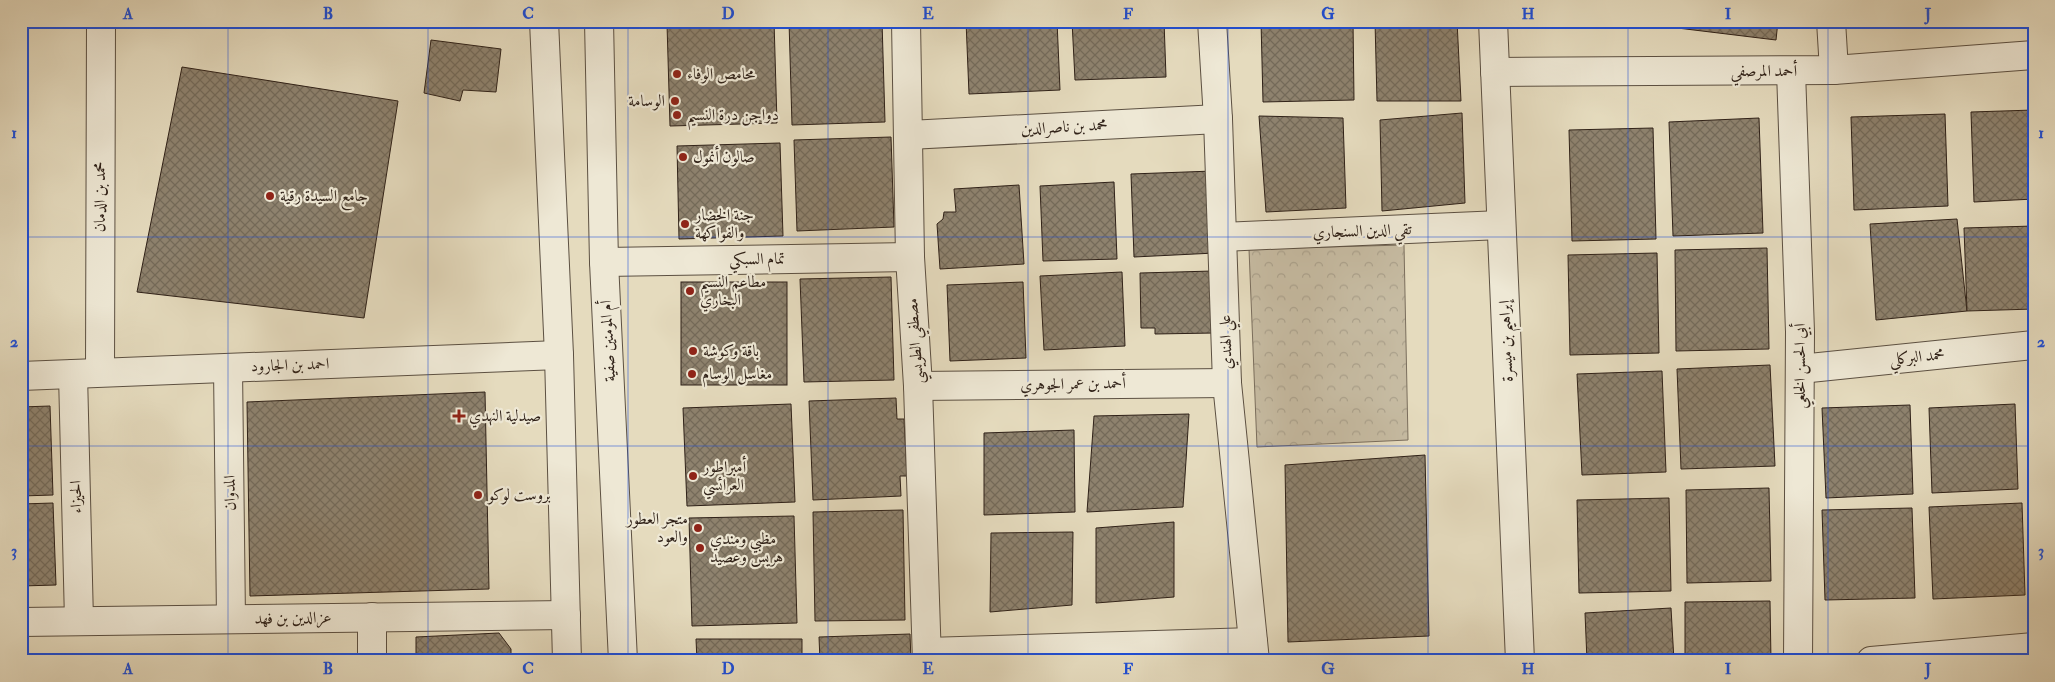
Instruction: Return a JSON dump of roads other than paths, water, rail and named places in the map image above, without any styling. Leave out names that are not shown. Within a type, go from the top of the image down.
[{"type":"street","name":"محمد بن الدمان","points":[[100,372],[101,21]]},
{"type":"street","points":[[544,21],[559,356],[567,661]]},
{"type":"street","name":"أم المومنين صفية","points":[[599,21],[604,262],[623,661]]},
{"type":"street","name":"مصطفي الطويسي","points":[[906,21],[910,257],[918,386],[927,656]]},
{"type":"street","name":"علي الهندي","points":[[1212,21],[1218,119],[1227,383],[1254,651]]},
{"type":"street","name":"إبراهيم بن ميسرة","points":[[1493,21],[1520,661]]},
{"type":"street","points":[[1831,21],[1834,70]]},
{"type":"street","name":"أحمد المرصفي","points":[[1495,72],[1834,70],[2034,55]]},
{"type":"street","name":"أبي الحسن الخلعي","points":[[1791,71],[1800,369],[1798,661]]},
{"type":"street","name":"محمد بن ناصرالدين","points":[[909,135],[1218,119]]},
{"type":"street","name":"تقي الدين السنجاري","points":[[1222,236],[1501,225]]},
{"type":"street","name":"تمام السبكي","points":[[604,262],[910,257]]},
{"type":"street","name":"محمد البركلي","points":[[1800,369],[2034,345]]},
{"type":"street","name":"احمد بن الجارود","points":[[21,376],[559,356]]},
{"type":"street","name":"المدوان","points":[[228,368],[231,619]]},
{"type":"street","name":"الحيزاء","points":[[73,374],[79,621]]},
{"type":"street","name":"أحمد بن عمر الجوهري","points":[[918,386],[1227,383]]},
{"type":"street","name":"عزالدين بن فهد","points":[[21,622],[566,615]]},
{"type":"street","points":[[372,617],[372,661]]},
{"type":"street","points":[[1872,661],[2034,647]]},
{"type":"street","points":[[927,656],[1254,651]]},
{"type":"place","name":"محامص الوفاء","points":[[677,74]]},
{"type":"place","name":"الوسامة","points":[[675,101]]},
{"type":"place","name":"دواجن درة النسيم","points":[[677,115]]},
{"type":"place","name":"صالون أنمول","points":[[683,157]]},
{"type":"place","name":"جامع السيدة رقية","points":[[270,196]]},
{"type":"place","name":"جنة الخضار والفواكهة","points":[[685,224]]},
{"type":"place","name":"مطاعم النسيم البخاري","points":[[690,291]]},
{"type":"place","name":"باقة وكوشة","points":[[693,351]]},
{"type":"place","name":"مغاسل الوسام","points":[[692,374]]},
{"type":"place","name":"صيدلية النهدي","points":[[459,416]]},
{"type":"place","name":"أمبراطور العرائسي","points":[[693,476]]},
{"type":"place","name":"بروست لوكو","points":[[478,495]]},
{"type":"place","name":"متجر العطور والعود","points":[[698,528]]},
{"type":"place","name":"مظبي ومندي هريس وعصيد","points":[[700,548]]}]
